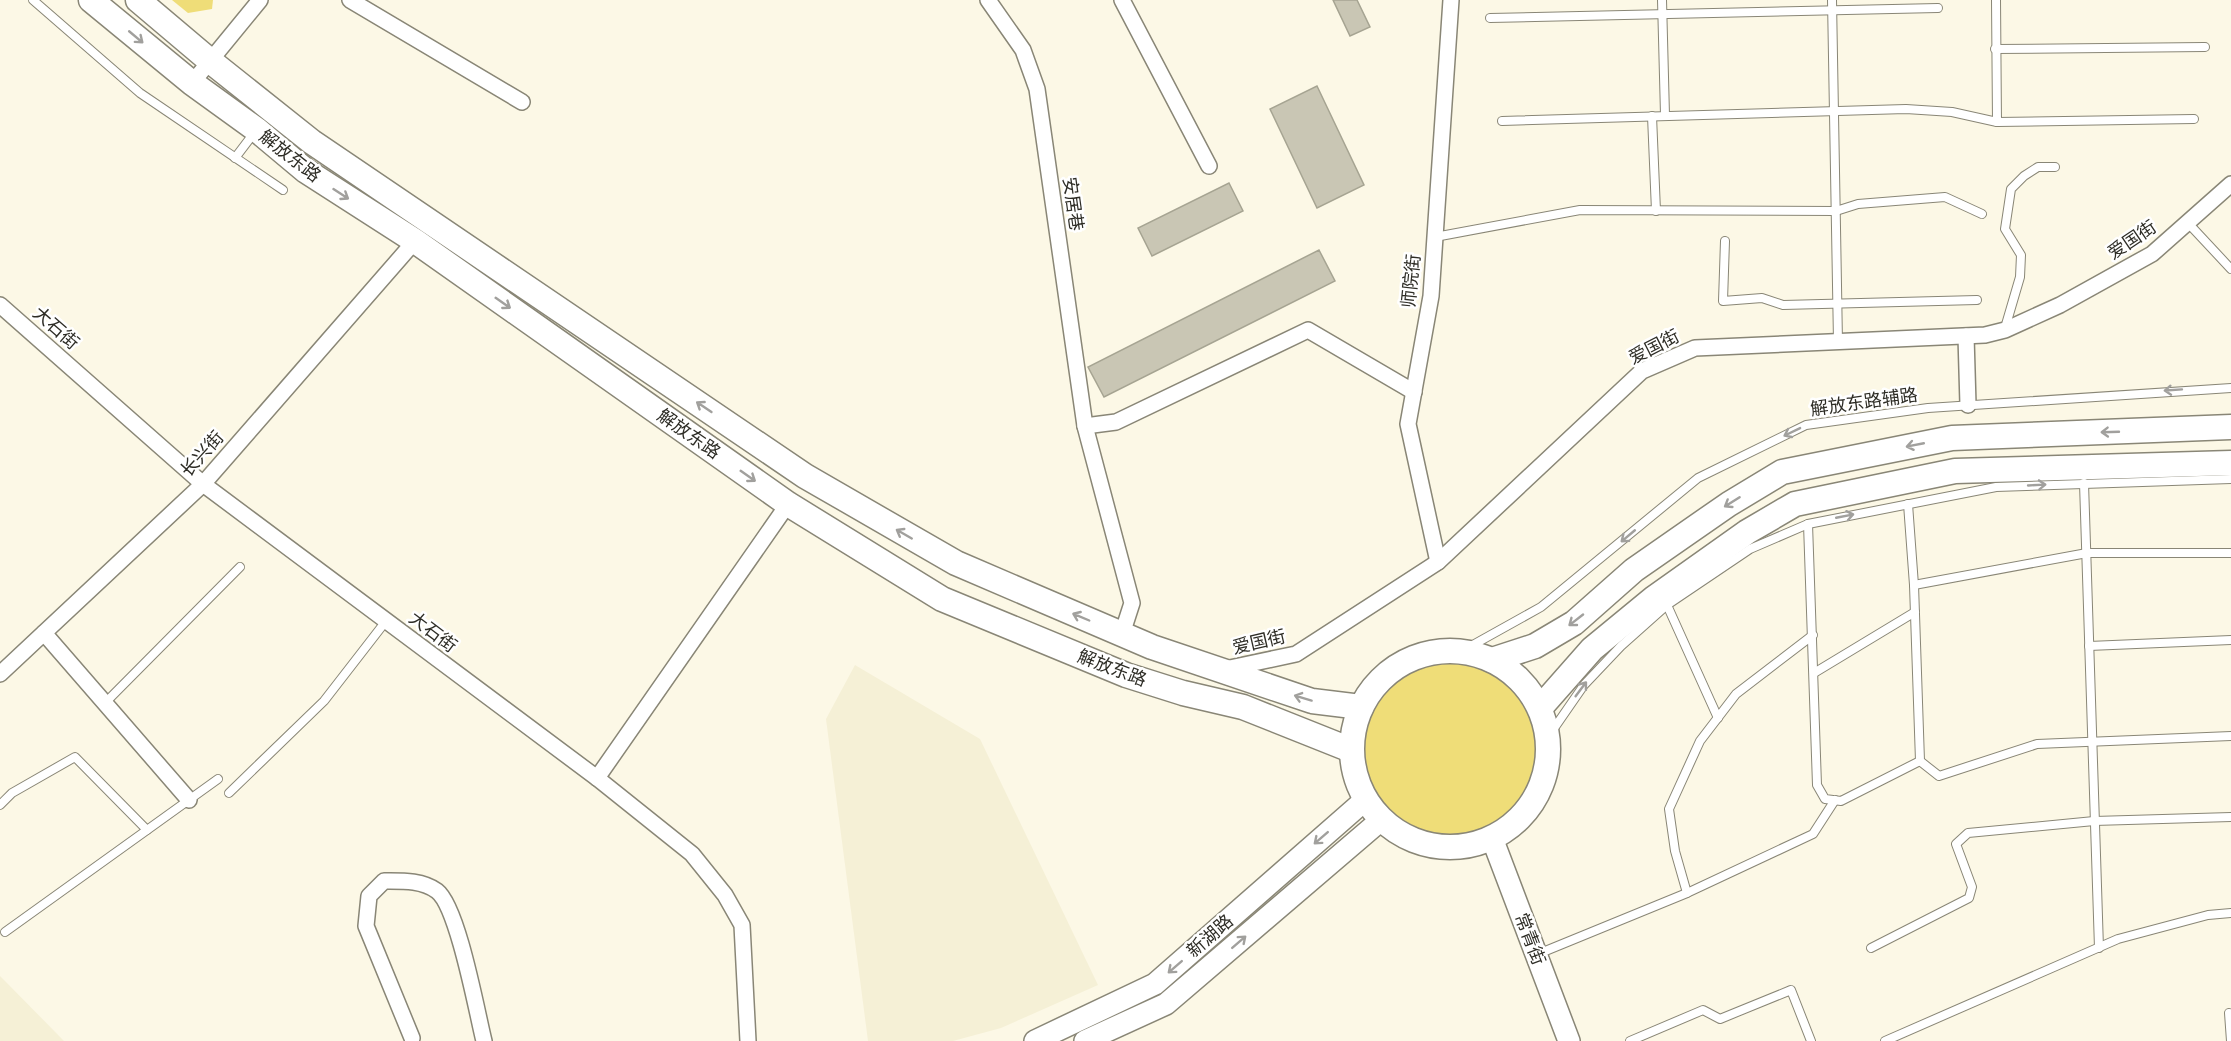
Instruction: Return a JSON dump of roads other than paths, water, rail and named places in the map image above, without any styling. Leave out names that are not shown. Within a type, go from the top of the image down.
[{"type":"main road","name":"解放东路","points":[[92,0],[192,83],[257,130],[306,171],[415,241],[788,504],[942,599],[1126,675],[1243,707],[1351,750]]},
{"type":"main road","name":"解放东路","points":[[138,0],[312,142],[805,476],[956,563],[1122,634],[1312,701],[1360,707]]},
{"type":"main road","points":[[1492,660],[1535,646],[1574,622],[1644,564],[1729,504],[1782,472],[1952,438],[2231,427]]},
{"type":"main road","points":[[1540,708],[1592,649],[1654,598],[1747,532],[1795,504],[1955,471],[2231,463]]},
{"type":"main road","points":[[1462,651],[1492,660],[1523,682],[1540,708],[1548,737],[1547,768],[1536,796],[1518,821],[1492,838],[1464,847],[1434,846],[1405,837],[1381,820],[1365,800],[1354,776],[1351,750],[1353,728],[1360,707],[1378,681],[1402,663],[1431,652],[1462,651]]},
{"type":"main road","name":"新湖路","points":[[1035,1041],[1155,984],[1365,800]]},
{"type":"main road","name":"新湖路","points":[[1085,1041],[1166,1004],[1381,820]]},
{"type":"main road","name":"常青街","points":[[1492,838],[1569,1041]]},
{"type":"street","points":[[192,83],[260,0]]},
{"type":"street","points":[[350,0],[522,102]]},
{"type":"street","name":"安居巷","points":[[988,0],[1023,50],[1037,89],[1084,426],[1132,603],[1122,634]]},
{"type":"street","points":[[1122,0],[1209,166]]},
{"type":"street","name":"师院街","points":[[1438,562],[1408,424],[1431,296],[1451,0]]},
{"type":"street","name":"爱国街","points":[[1222,670],[1296,654],[1438,562],[1642,371],[1695,348],[1985,335],[2005,330],[2060,305],[2152,254],[2231,184]]},
{"type":"street","name":"长兴街","points":[[0,674],[203,484],[415,241]]},
{"type":"street","name":"大石街","points":[[0,305],[203,484],[597,778],[692,854],[725,895],[741,925],[748,1041]]},
{"type":"street","points":[[1084,426],[1116,422],[1308,330],[1414,392]]},
{"type":"street","points":[[1966,336],[1968,405]]},
{"type":"street","points":[[597,778],[788,504]]},
{"type":"street","points":[[44,633],[189,800]]},
{"type":"street","points":[[412,1038],[366,926],[369,896],[384,881],[414,881],[439,892],[452,917],[484,1041]]},
{"type":"lane","points":[[33,0],[140,93],[283,190]]},
{"type":"lane","points":[[1662,0],[1665,115]]},
{"type":"lane","points":[[1832,0],[1838,342]]},
{"type":"lane","points":[[1996,0],[1997,122]]},
{"type":"lane","points":[[1490,18],[1663,16],[1832,9],[1938,8]]},
{"type":"lane","points":[[1995,49],[2205,47]]},
{"type":"lane","points":[[1502,121],[1906,109],[1952,111],[1997,122],[2194,119]]},
{"type":"lane","points":[[1652,116],[1656,211]]},
{"type":"lane","points":[[235,158],[257,130]]},
{"type":"lane","points":[[2005,330],[2020,277],[2020,255],[2005,229],[2011,189],[2024,176],[2038,167],[2055,167]]},
{"type":"lane","points":[[1435,237],[1580,210],[1836,211],[1858,204],[1945,197],[1982,214]]},
{"type":"lane","points":[[2188,222],[2229,263]]},
{"type":"lane","points":[[1725,241],[1723,301],[1762,297],[1783,305],[1977,300]]},
{"type":"lane","name":"解放东路辅路","points":[[1462,651],[1541,608],[1698,478],[1806,425],[1968,405],[2231,388]]},
{"type":"lane","points":[[1548,737],[1584,685],[1621,646],[1667,605],[1750,549],[1808,524],[1996,487],[2231,479]]},
{"type":"lane","points":[[2084,483],[2099,948]]},
{"type":"lane","points":[[1908,504],[1914,585],[1920,761],[1939,776],[2037,744],[2231,736]]},
{"type":"lane","points":[[1808,524],[1817,785],[1825,799],[1841,801],[1920,761]]},
{"type":"lane","points":[[1914,585],[2087,553],[2231,553]]},
{"type":"lane","points":[[105,703],[240,567]]},
{"type":"lane","points":[[1667,605],[1718,718]]},
{"type":"lane","points":[[1814,673],[1915,612]]},
{"type":"lane","points":[[229,793],[324,701],[386,621]]},
{"type":"lane","points":[[1687,893],[1675,851],[1669,809],[1700,741],[1736,694],[1813,635]]},
{"type":"lane","points":[[2089,646],[2231,640]]},
{"type":"lane","points":[[0,805],[12,793],[75,757],[147,830]]},
{"type":"lane","points":[[5,932],[218,778]]},
{"type":"lane","points":[[1536,955],[1687,893],[1813,834],[1835,800]]},
{"type":"lane","points":[[1871,948],[1969,898],[1972,887],[1956,844],[1968,833],[2094,821],[2231,817]]},
{"type":"lane","points":[[1885,1041],[2118,939],[2208,915],[2231,913]]},
{"type":"lane","points":[[1630,1041],[1703,1010],[1720,1019],[1791,990],[1811,1041]]},
{"type":"lane","points":[[2229,1012],[2231,1041]]}]
